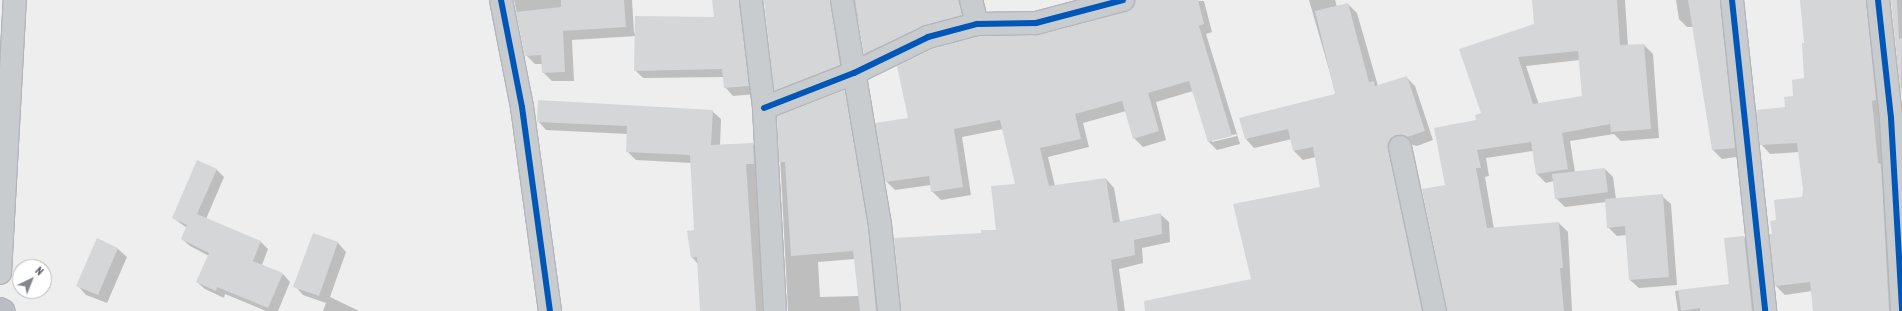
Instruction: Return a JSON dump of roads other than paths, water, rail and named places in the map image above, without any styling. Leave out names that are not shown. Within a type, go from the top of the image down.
[{"type":"highway","points":[[0,309],[4,311]]},
{"type":"street","points":[[0,272],[15,0]]},
{"type":"street","points":[[501,0],[522,107],[550,311]]},
{"type":"street","points":[[751,0],[764,108],[775,311]]},
{"type":"street","points":[[842,0],[880,225],[889,311]]},
{"type":"street","points":[[971,0],[977,24]]},
{"type":"street","points":[[764,108],[854,73],[928,37],[977,24],[1036,23],[1123,0]]},
{"type":"street","points":[[1732,0],[1765,311]]},
{"type":"street","points":[[1878,0],[1891,118],[1902,311]]},
{"type":"street","points":[[1400,147],[1435,311]]}]
